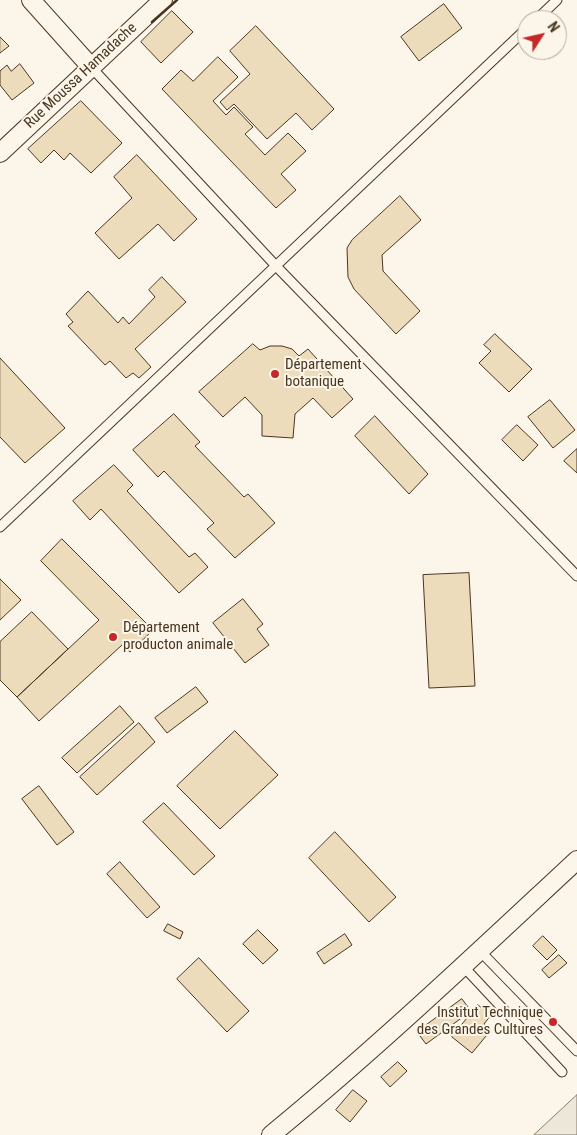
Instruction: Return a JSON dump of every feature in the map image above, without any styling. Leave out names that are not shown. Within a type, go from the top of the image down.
[{"type":"street","points":[[31,0],[91,67]]},
{"type":"street","name":"Rue Moussa Hamadache","points":[[0,153],[162,0]]},
{"type":"street","points":[[271,1135],[328,1088],[480,951],[577,860]]},
{"type":"lane","points":[[546,10],[557,0]]},
{"type":"lane","points":[[0,527],[517,37]]},
{"type":"lane","points":[[91,67],[276,266],[577,576]]},
{"type":"lane","points":[[480,951],[577,1051]]},
{"type":"lane","points":[[463,966],[562,1072]]},
{"type":"shaded area","points":[[577,1095],[577,1135],[534,1135]]},
{"type":"building","points":[[444,4],[462,28],[419,61],[401,37]]},
{"type":"building","points":[[172,11],[193,32],[161,63],[141,42]]},
{"type":"building","points":[[256,26],[334,109],[312,130],[296,113],[267,139],[234,104],[227,110],[220,102],[250,74],[230,51]]},
{"type":"building","points":[[0,37],[9,46],[0,53]]},
{"type":"building","points":[[218,57],[238,77],[213,101],[226,115],[234,107],[253,127],[245,134],[265,155],[288,133],[306,151],[281,174],[296,190],[276,208],[162,89],[181,70],[193,81]]},
{"type":"building","points":[[20,64],[34,83],[12,100],[0,85],[0,71],[7,65],[11,71]]},
{"type":"building","points":[[81,101],[122,143],[91,173],[70,153],[64,160],[54,150],[41,163],[28,149]]},
{"type":"building","points":[[137,155],[197,219],[174,241],[158,224],[119,259],[95,233],[132,198],[114,177]]},
{"type":"building","points":[[400,196],[421,220],[382,255],[383,271],[420,311],[396,334],[354,289],[348,277],[347,248],[352,240]]},
{"type":"building","points":[[162,277],[186,302],[135,349],[151,367],[139,378],[133,373],[126,378],[110,361],[105,365],[68,326],[73,322],[66,314],[88,291],[118,323],[123,317],[129,324],[155,297],[149,290]]},
{"type":"building","points":[[495,334],[532,369],[509,392],[479,363],[491,351],[484,345]]},
{"type":"building","name":"Département botanique","points":[[253,344],[260,350],[270,346],[282,346],[292,349],[299,356],[308,349],[353,399],[332,418],[313,398],[295,414],[293,438],[262,436],[262,415],[245,397],[223,417],[199,392]]},
{"type":"building","points":[[0,358],[65,428],[25,463],[0,437]]},
{"type":"building","points":[[550,400],[575,430],[553,448],[528,417]]},
{"type":"building","points":[[174,414],[200,442],[195,446],[244,497],[248,494],[275,523],[235,558],[207,529],[214,523],[164,471],[158,477],[133,450]]},
{"type":"building","points":[[375,416],[428,474],[409,494],[355,436]]},
{"type":"building","points":[[517,425],[538,445],[523,461],[502,440]]},
{"type":"building","points":[[577,449],[577,473],[564,461]]},
{"type":"building","points":[[114,465],[133,485],[127,491],[189,557],[195,553],[208,567],[179,593],[101,509],[90,520],[73,501]]},
{"type":"building","name":"Département producton animale","points":[[62,539],[153,630],[130,652],[122,645],[39,721],[17,697],[99,620],[41,561]]},
{"type":"building","points":[[469,573],[475,686],[429,688],[423,575]]},
{"type":"building","points":[[0,579],[21,600],[0,620]]},
{"type":"building","points":[[243,599],[263,624],[257,629],[269,645],[245,663],[213,623]]},
{"type":"building","points":[[32,612],[68,649],[17,697],[0,680],[0,642]]},
{"type":"building","points":[[196,687],[208,702],[167,733],[155,718]]},
{"type":"building","points":[[120,706],[134,722],[77,773],[62,758]]},
{"type":"building","points":[[139,723],[155,742],[97,795],[80,777]]},
{"type":"building","points":[[235,731],[278,775],[220,829],[177,786]]},
{"type":"building","points":[[39,786],[74,832],[57,845],[22,799]]},
{"type":"building","points":[[164,803],[215,856],[194,875],[143,822]]},
{"type":"building","points":[[335,832],[396,897],[369,922],[309,858]]},
{"type":"building","points":[[120,862],[160,907],[147,918],[107,874]]},
{"type":"building","points":[[168,924],[183,932],[180,939],[164,931]]},
{"type":"building","points":[[258,930],[278,950],[263,964],[243,944]]},
{"type":"building","points":[[345,934],[352,945],[324,964],[317,953]]},
{"type":"building","points":[[543,936],[557,950],[547,960],[533,946]]},
{"type":"building","points":[[559,955],[567,963],[549,978],[542,970]]},
{"type":"building","points":[[199,958],[249,1011],[227,1032],[177,979]]},
{"type":"building","points":[[462,999],[471,1011],[426,1044],[417,1032]]},
{"type":"building","points":[[478,1005],[491,1015],[484,1024],[491,1030],[472,1053],[452,1037]]},
{"type":"building","points":[[398,1062],[407,1071],[390,1087],[381,1077]]},
{"type":"building","points":[[353,1090],[367,1101],[350,1122],[336,1110]]},
{"type":"wall","points":[[152,22],[177,0]]},
{"type":"place","name":"Département botanique","points":[[275,374]]},
{"type":"place","name":"Département producton animale","points":[[113,637]]},
{"type":"place","name":"Institut Technique des Grandes Cultures","points":[[553,1022]]}]
